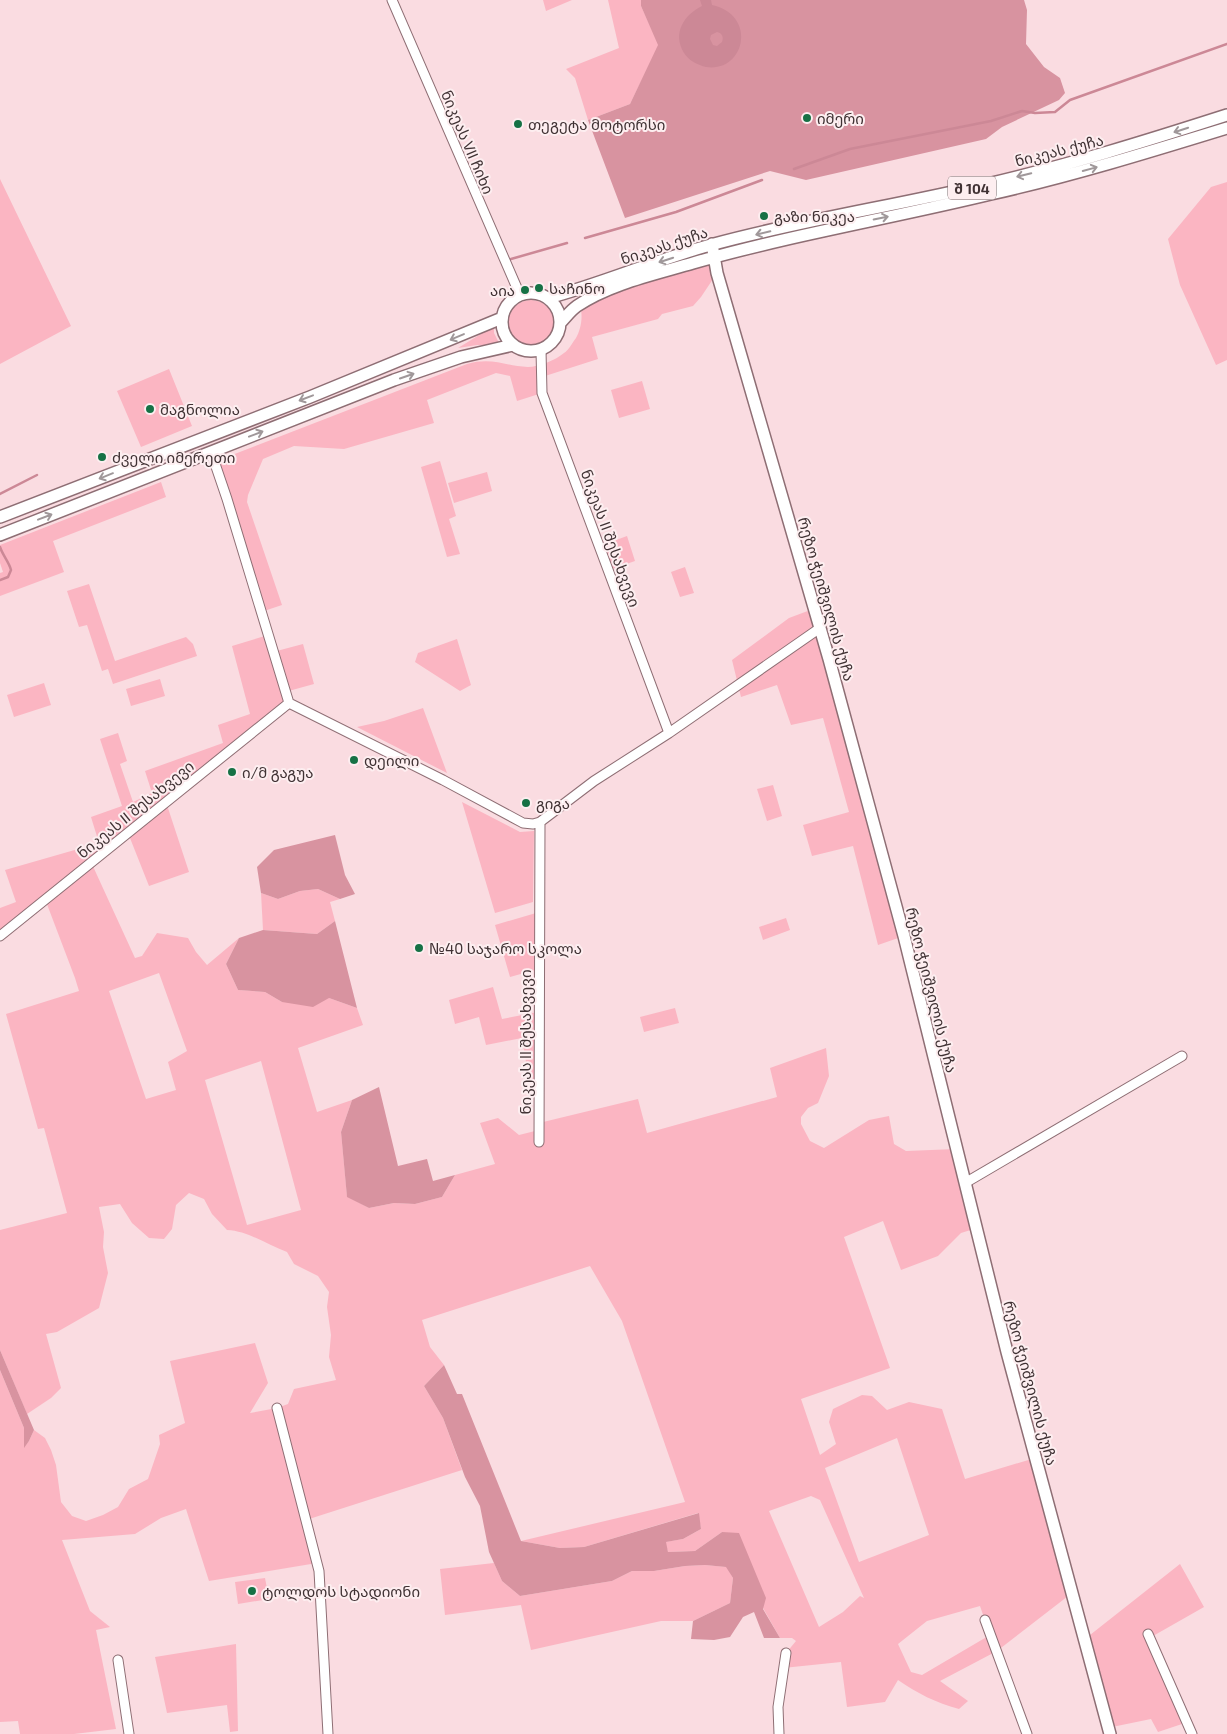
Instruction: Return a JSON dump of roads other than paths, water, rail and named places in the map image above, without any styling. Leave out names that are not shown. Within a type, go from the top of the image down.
[{"type":"main road","name":"ნიკეას ქუჩა","points":[[520,295],[540,294],[548,298],[589,287],[712,244],[1004,180],[1116,151],[1227,115]]},
{"type":"main road","name":"ნიკეას ქუჩა","points":[[541,350],[555,340],[561,322],[575,307],[595,296],[632,281],[714,257],[802,235],[1024,186],[1119,161],[1227,128]]},
{"type":"main road","name":"რეზო ჭეიშვილის ქუჩა","points":[[712,244],[714,257],[820,628],[904,936],[1007,1352],[1110,1734]]},
{"type":"main road","points":[[520,295],[511,301],[505,309],[502,318],[502,329],[506,338],[522,350],[531,352],[541,350]]},
{"type":"main road","points":[[548,298],[555,305],[561,322]]},
{"type":"main road","points":[[0,517],[310,397],[502,318]]},
{"type":"main road","points":[[0,535],[402,377],[462,357],[513,345]]},
{"type":"street","name":"ნიკეას VII ჩიხი","points":[[392,0],[520,295]]},
{"type":"street","name":"ნიკეას II შესახვევი","points":[[541,350],[542,393],[669,732]]},
{"type":"street","points":[[210,452],[227,499],[288,703],[443,780],[524,823],[533,824],[540,822],[594,781],[820,628]]},
{"type":"street","name":"ნიკეას II შესახვევი","points":[[0,936],[288,703]]},
{"type":"street","name":"ნიკეას II შესახვევი","points":[[539,1142],[540,822]]},
{"type":"street","points":[[965,1183],[1182,1056]]},
{"type":"street","points":[[277,1408],[319,1570],[328,1734]]},
{"type":"street","points":[[985,1620],[1027,1734]]},
{"type":"street","points":[[1148,1634],[1192,1734]]},
{"type":"street","points":[[779,1734],[778,1706],[786,1653]]},
{"type":"street","points":[[118,1660],[129,1734]]},
{"type":"waterway","points":[[794,169],[850,149],[991,121],[1022,111],[1035,113],[1055,112],[1070,100],[1227,44]]},
{"type":"waterway","points":[[585,238],[676,212],[762,180]]},
{"type":"waterway","points":[[511,259],[567,243]]},
{"type":"waterway","points":[[0,494],[37,475]]},
{"type":"waterway","points":[[0,547],[11,570],[8,577],[0,580]]},
{"type":"place","name":"იმერი","points":[[807,118]]},
{"type":"place","name":"თეგეტა მოტორსი","points":[[518,124]]},
{"type":"place","name":"გაზი ნიკეა","points":[[764,216]]},
{"type":"place","name":"საჩინო","points":[[539,288]]},
{"type":"place","name":"აია","points":[[525,290]]},
{"type":"place","name":"მაგნოლია","points":[[150,409]]},
{"type":"place","name":"ძველი იმერეთი","points":[[102,457]]},
{"type":"place","name":"დეილი","points":[[354,760]]},
{"type":"place","name":"ი/მ გაგუა","points":[[232,772]]},
{"type":"place","name":"გიგა","points":[[526,803]]},
{"type":"place","name":"№40 საჯარო სკოლა","points":[[419,948]]},
{"type":"place","name":"ტოლდოს სტადიონი","points":[[252,1591]]}]
